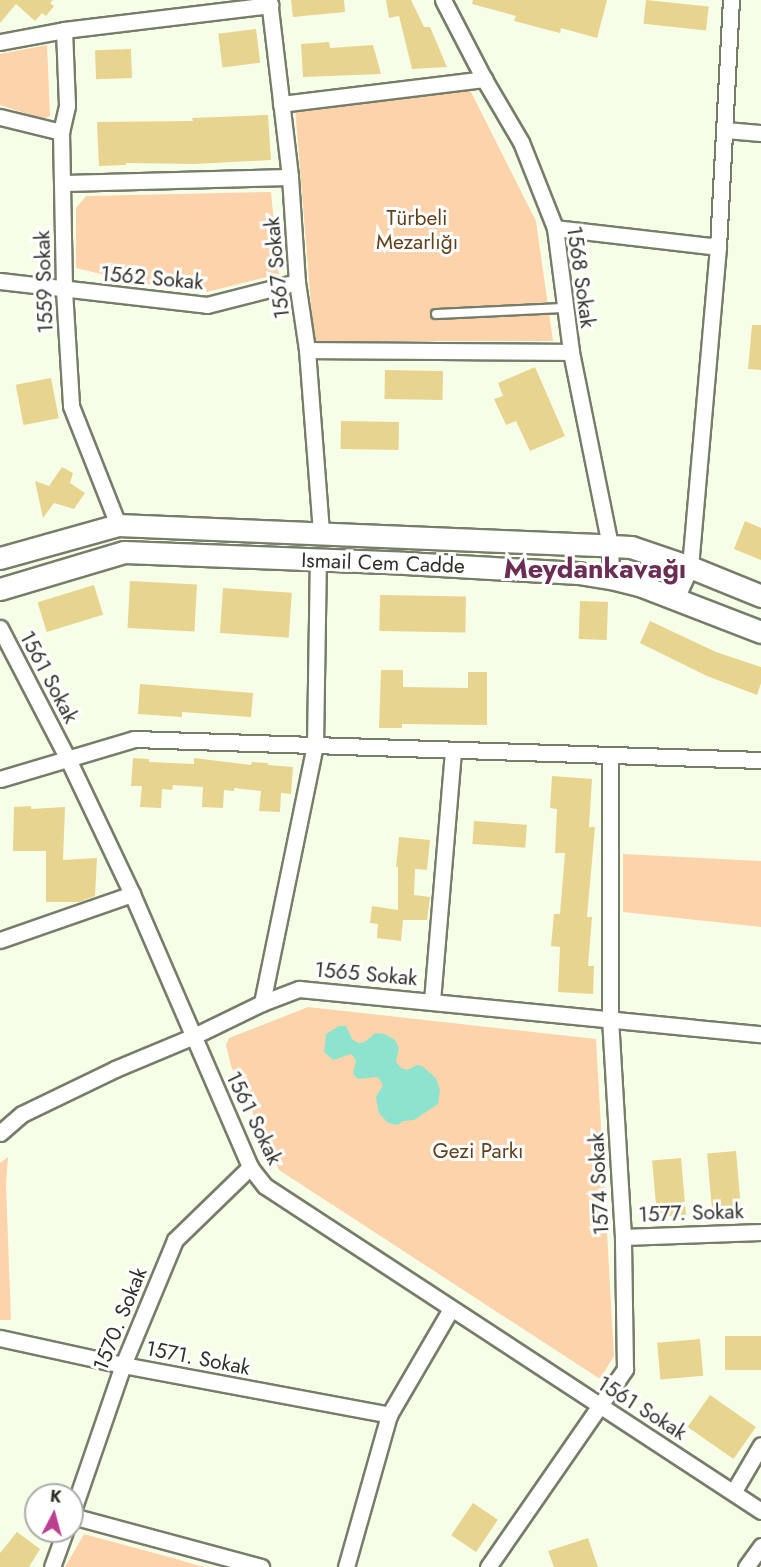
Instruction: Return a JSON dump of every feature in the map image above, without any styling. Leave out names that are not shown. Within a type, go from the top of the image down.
[{"type":"main road","name":"Ismail Cem Cadde","points":[[0,558],[118,525],[631,547],[690,567],[761,596]]},
{"type":"main road","name":"Ismail Cem Cadde","points":[[0,589],[124,552],[578,573],[611,578],[676,598],[761,632]]},
{"type":"street","name":"1568 Sokak","points":[[443,0],[484,79],[521,142],[555,228],[570,352],[610,546],[611,578]]},
{"type":"street","points":[[676,598],[690,567],[718,247],[731,0]]},
{"type":"street","points":[[0,42],[64,30],[269,2]]},
{"type":"street","name":"1567 Sokak","points":[[269,2],[290,177],[297,282],[307,350],[321,533]]},
{"type":"street","name":"1559 Sokak","points":[[64,30],[67,106],[61,132],[64,290],[71,406],[118,525]]},
{"type":"street","points":[[281,104],[484,79]]},
{"type":"street","points":[[0,117],[61,132]]},
{"type":"street","points":[[725,130],[761,134]]},
{"type":"street","points":[[63,183],[290,177]]},
{"type":"street","points":[[555,228],[718,247]]},
{"type":"street","name":"1562 Sokak","points":[[0,281],[207,305],[297,282]]},
{"type":"street","points":[[307,350],[570,352]]},
{"type":"street","points":[[262,1003],[315,745],[318,560]]},
{"type":"street","name":"1561 Sokak","points":[[0,628],[67,757],[132,894],[250,1167],[265,1186],[600,1407],[734,1491],[761,1511]]},
{"type":"street","points":[[0,778],[134,739],[453,752],[761,760]]},
{"type":"street","points":[[432,1001],[453,752]]},
{"type":"street","name":"1574 Sokak","points":[[488,1567],[625,1369],[623,1237],[610,1019],[610,756]]},
{"type":"street","points":[[0,940],[132,894]]},
{"type":"street","name":"1565 Sokak","points":[[0,1133],[22,1114],[114,1069],[194,1036],[262,1003],[299,989],[761,1034]]},
{"type":"street","name":"1570. Sokak","points":[[83,1483],[123,1365],[175,1240],[250,1167]]},
{"type":"street","name":"1577. Sokak","points":[[623,1237],[761,1232]]},
{"type":"street","points":[[346,1567],[389,1415],[451,1309]]},
{"type":"street","name":"1571. Sokak","points":[[0,1338],[123,1365],[389,1415]]},
{"type":"street","points":[[734,1491],[761,1445]]},
{"type":"street","points":[[84,1518],[261,1567]]},
{"type":"street","points":[[52,1567],[61,1543]]},
{"type":"street","points":[[746,1567],[761,1546]]},
{"type":"lane","points":[[436,314],[564,308]]},
{"type":"green space","points":[[47,45],[50,116],[43,119],[0,105],[0,54]]},
{"type":"green space","name":"Türbeli Mezarlığı","points":[[469,88],[536,221],[553,341],[314,341],[295,107]]},
{"type":"green space","points":[[271,192],[279,274],[207,292],[138,283],[76,268],[76,208],[86,196]]},
{"type":"green space","points":[[623,854],[761,861],[761,927],[623,912]]},
{"type":"green space","name":"Gezi Parkı","points":[[308,1007],[596,1039],[614,1356],[600,1379],[279,1170],[231,1066],[226,1045],[229,1038]]},
{"type":"green space","points":[[8,1157],[6,1185],[11,1320],[0,1320],[0,1163]]},
{"type":"green space","points":[[84,1534],[204,1567],[65,1567],[79,1543],[84,1543]]},
{"type":"water","points":[[339,1026],[346,1026],[352,1039],[358,1043],[365,1042],[375,1033],[385,1034],[395,1040],[399,1048],[396,1062],[401,1068],[407,1070],[417,1065],[422,1066],[436,1078],[440,1090],[438,1104],[414,1120],[403,1121],[398,1125],[388,1123],[379,1113],[377,1104],[376,1097],[383,1085],[378,1077],[358,1079],[353,1074],[356,1060],[351,1054],[333,1060],[324,1052],[326,1034]]},
{"type":"building","points":[[0,0],[53,0],[50,3],[54,6],[46,16],[42,13],[35,21],[16,4],[0,23]]},
{"type":"building","points":[[291,0],[344,0],[345,12],[293,17]]},
{"type":"building","points":[[386,0],[411,0],[424,27],[430,27],[447,67],[412,69],[399,16],[389,18]]},
{"type":"building","points":[[473,0],[607,0],[597,38],[561,28],[560,33],[514,21],[516,16],[472,4]]},
{"type":"building","points":[[646,0],[709,7],[706,30],[643,24]]},
{"type":"building","points":[[256,29],[260,63],[222,67],[218,34]]},
{"type":"building","points":[[329,42],[330,48],[373,45],[381,74],[303,77],[301,44]]},
{"type":"building","points":[[131,49],[132,78],[96,79],[95,50]]},
{"type":"building","points":[[268,115],[271,160],[194,164],[126,163],[126,165],[99,166],[97,122],[193,121],[192,118]]},
{"type":"building","points":[[752,325],[761,325],[761,370],[748,369]]},
{"type":"building","points":[[535,367],[565,436],[530,451],[516,421],[506,425],[494,399],[503,396],[498,383]]},
{"type":"building","points":[[385,370],[443,371],[442,400],[384,399]]},
{"type":"building","points":[[51,378],[59,418],[23,425],[16,385]]},
{"type":"building","points":[[341,421],[399,422],[399,450],[341,449]]},
{"type":"building","points":[[62,467],[73,473],[70,483],[85,493],[74,509],[54,503],[43,518],[35,481],[49,486]]},
{"type":"building","points":[[745,521],[761,528],[761,560],[734,549]]},
{"type":"building","points":[[130,581],[197,585],[194,631],[128,628]]},
{"type":"building","points":[[94,585],[103,615],[47,632],[38,602]]},
{"type":"building","points":[[223,588],[292,593],[289,638],[220,633]]},
{"type":"building","points":[[380,595],[466,597],[465,632],[379,631]]},
{"type":"building","points":[[580,601],[608,602],[607,640],[579,639]]},
{"type":"building","points":[[650,621],[716,652],[761,667],[761,683],[757,695],[707,676],[640,643]]},
{"type":"building","points":[[381,670],[403,670],[403,687],[468,688],[468,672],[487,672],[487,725],[402,724],[402,728],[379,728]]},
{"type":"building","points":[[140,684],[253,693],[251,717],[182,712],[182,717],[138,714]]},
{"type":"building","points":[[133,758],[149,759],[149,762],[194,764],[194,758],[251,765],[252,762],[293,767],[291,794],[281,793],[280,812],[259,811],[261,791],[234,788],[234,791],[224,790],[223,808],[202,807],[203,787],[173,785],[172,790],[162,789],[161,808],[140,807],[142,786],[131,786]]},
{"type":"building","points":[[552,776],[592,779],[589,827],[595,827],[587,917],[592,917],[588,966],[594,966],[593,994],[558,992],[560,947],[551,946],[554,914],[560,914],[565,853],[555,853],[557,809],[550,808]]},
{"type":"building","points":[[31,806],[31,809],[65,807],[63,860],[97,858],[95,896],[79,902],[46,902],[46,851],[13,851],[14,807]]},
{"type":"building","points":[[474,821],[527,825],[525,848],[472,844]]},
{"type":"building","points":[[399,837],[430,840],[427,870],[415,869],[414,895],[430,897],[427,920],[403,920],[401,941],[377,938],[378,924],[370,923],[372,906],[398,910],[398,867],[396,867]]},
{"type":"building","points":[[736,1151],[741,1208],[712,1210],[707,1154]]},
{"type":"building","points":[[681,1158],[686,1215],[657,1217],[652,1161]]},
{"type":"building","points":[[725,1336],[761,1336],[761,1370],[725,1370]]},
{"type":"building","points":[[700,1339],[703,1376],[660,1380],[657,1343]]},
{"type":"building","points":[[710,1395],[756,1427],[734,1459],[688,1427]]},
{"type":"building","points":[[473,1503],[498,1520],[476,1552],[451,1535]]},
{"type":"building","points":[[17,1532],[24,1537],[24,1543],[32,1543],[40,1549],[29,1567],[0,1567],[0,1553]]},
{"type":"building","points":[[588,1538],[598,1567],[554,1567],[548,1551]]},
{"type":"district","name":"Meydankavağı","points":[[595,569]]}]
